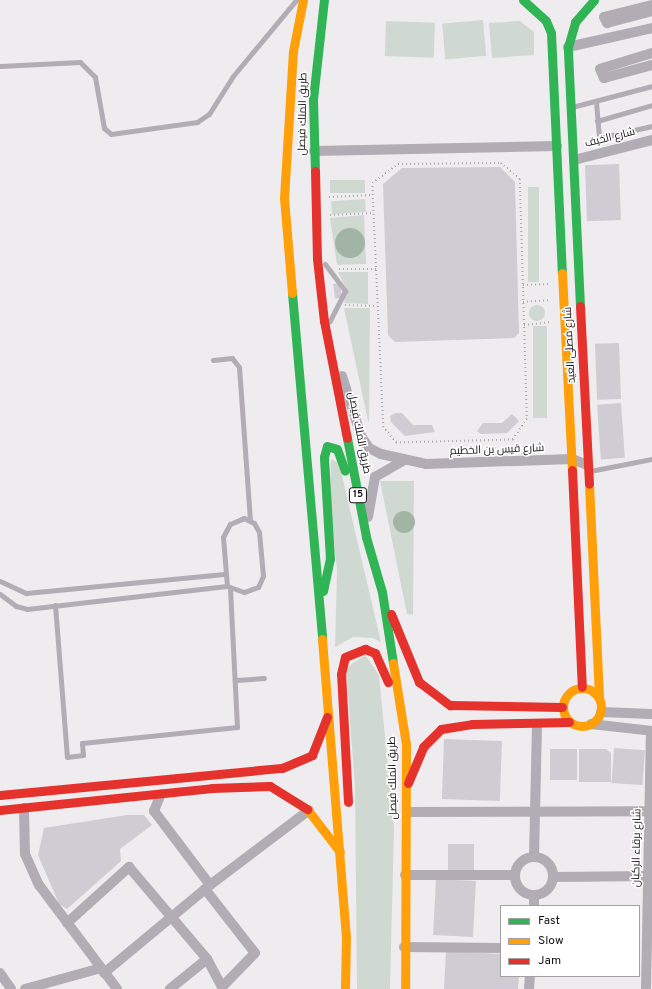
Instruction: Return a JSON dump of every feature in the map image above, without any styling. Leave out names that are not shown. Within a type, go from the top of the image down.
[{"type":"main road","name":"طريق الملك فيصل","points":[[303,0],[293,58],[284,198],[340,852],[346,936],[345,989]]},
{"type":"main road","name":"طريق الملك فيصل","points":[[324,0],[313,99],[317,250],[323,312],[366,537],[382,592],[406,744],[408,784],[405,875],[404,989]]},
{"type":"main road","name":"شارع مصلى العيد","points":[[524,0],[549,27],[553,65],[582,687]]},
{"type":"main road","name":"شارع مصلى العيد","points":[[594,0],[575,22],[568,48],[599,697]]},
{"type":"main road","points":[[553,65],[560,54],[568,58],[569,66]]},
{"type":"main road","points":[[290,265],[306,330]]},
{"type":"main road","points":[[316,339],[323,312]]},
{"type":"main road","points":[[319,609],[330,559],[324,457],[327,446],[337,449],[363,520]]},
{"type":"main road","points":[[382,592],[410,666],[419,682],[433,696],[450,705],[469,708],[562,707]]},
{"type":"main road","points":[[349,815],[341,674],[345,657],[352,652],[365,649],[375,652],[382,663],[406,744]]},
{"type":"main road","points":[[408,784],[423,747],[441,729],[472,724],[537,724],[568,722],[579,727],[591,724],[600,712],[599,697],[582,687],[566,695],[562,707],[568,722]]},
{"type":"main road","points":[[0,795],[282,768],[312,755],[328,716]]},
{"type":"main road","points":[[0,810],[161,794],[270,786],[309,810],[340,852]]},
{"type":"main road","points":[[346,936],[349,838]]},
{"type":"street","points":[[652,5],[604,18],[607,23],[652,11]]},
{"type":"street","points":[[568,48],[652,28]]},
{"type":"street","points":[[652,53],[600,69],[604,78],[652,65]]},
{"type":"street","name":"شارع الخيف","points":[[574,160],[652,140]]},
{"type":"street","points":[[314,151],[556,146]]},
{"type":"street","name":"شارع قيس بن الخطيم","points":[[327,334],[361,436],[369,448],[381,454],[405,460],[453,464],[572,458],[588,468]]},
{"type":"street","points":[[366,537],[375,477],[405,460]]},
{"type":"street","points":[[600,712],[652,714]]},
{"type":"street","points":[[534,857],[537,724]]},
{"type":"street","points":[[591,724],[652,731]]},
{"type":"street","name":"شارع برقاء الركبان","points":[[646,989],[646,944],[650,876],[652,731]]},
{"type":"street","points":[[67,923],[129,868],[207,959],[223,988],[255,953],[154,811],[161,794]]},
{"type":"street","points":[[24,808],[25,854],[39,885],[117,989]]},
{"type":"street","points":[[0,816],[13,809]]},
{"type":"street","points":[[25,989],[103,970],[309,810]]},
{"type":"street","points":[[407,812],[536,813],[651,811]]},
{"type":"street","points":[[534,857],[550,865],[554,877],[549,889],[534,896],[521,891],[515,875],[523,860],[534,857]]},
{"type":"street","points":[[405,875],[515,875]]},
{"type":"street","points":[[554,877],[650,876]]},
{"type":"street","points":[[534,896],[534,905]]},
{"type":"street","points":[[404,947],[500,948]]},
{"type":"street","points":[[170,989],[207,959]]},
{"type":"street","points":[[0,974],[11,989]]},
{"type":"street","points":[[529,989],[530,977]]},
{"type":"lane","points":[[0,66],[68,60],[88,67],[100,94],[104,128],[111,134],[197,122],[210,114],[234,76],[296,0]]},
{"type":"lane","points":[[571,107],[596,102],[652,86]]},
{"type":"lane","points":[[596,102],[599,138],[652,126]]},
{"type":"lane","points":[[597,121],[652,105]]},
{"type":"lane","points":[[317,250],[329,270],[345,291],[327,334]]},
{"type":"lane","points":[[0,594],[16,606],[27,609],[229,587],[238,592],[254,590],[263,576],[259,532],[250,520],[238,367],[232,358],[213,360]]},
{"type":"lane","points":[[588,468],[652,459]]},
{"type":"lane","points":[[55,605],[67,756],[83,755],[82,742],[234,729],[238,725],[236,680],[229,587],[224,574],[225,529],[236,520],[250,520]]},
{"type":"lane","points":[[0,581],[26,593],[224,574]]},
{"type":"lane","points":[[236,680],[264,678]]},
{"type":"path","points":[[501,163],[520,179],[527,419],[513,440],[396,443],[383,427],[373,194],[372,183],[398,164],[501,163]]},
{"type":"path","points":[[328,203],[328,197],[373,194]]},
{"type":"path","points":[[328,209],[329,215],[374,213]]},
{"type":"path","points":[[329,270],[376,269]]},
{"type":"path","points":[[523,285],[562,283]]},
{"type":"path","points":[[524,302],[563,299]]},
{"type":"path","points":[[339,305],[378,306]]},
{"type":"path","points":[[524,324],[564,321]]},
{"type":"shaded area","points":[[483,20],[486,56],[445,59],[442,24]]},
{"type":"shaded area","points":[[386,21],[435,23],[434,58],[385,56]]},
{"type":"shaded area","points":[[520,21],[534,32],[534,55],[492,58],[489,23]]},
{"type":"shaded area","points":[[330,180],[365,180],[365,193],[330,193]]},
{"type":"shaded area","points":[[528,187],[539,187],[539,282],[528,282]]},
{"type":"shaded area","points":[[365,199],[366,212],[332,214],[331,201]]},
{"type":"shaded area","points":[[364,215],[366,264],[337,265],[330,218]],"holes":[[[354,229],[362,234],[364,248],[354,257],[340,254]]]},
{"type":"shaded area","points":[[350,228],[360,233],[365,243],[360,253],[350,258],[340,253],[335,243],[340,233]]},
{"type":"shaded area","points":[[338,272],[368,272],[368,304],[344,303],[346,288]]},
{"type":"shaded area","points":[[537,305],[544,310],[545,313],[540,320],[537,321],[530,316],[529,313],[534,306]]},
{"type":"shaded area","points":[[344,308],[370,308],[369,422],[368,421]]},
{"type":"shaded area","points":[[533,326],[547,326],[547,418],[533,418]]},
{"type":"shaded area","points":[[331,459],[339,463],[381,642],[373,638],[353,637],[335,647],[337,571],[330,498]]},
{"type":"shaded area","points":[[380,481],[414,481],[414,523],[400,513],[395,517],[403,533],[409,531],[414,524],[413,615],[407,614]]},
{"type":"shaded area","points":[[404,511],[408,512],[414,518],[414,526],[408,532],[404,533],[400,532],[394,526],[393,522],[394,518],[400,512]]},
{"type":"shaded area","points":[[365,655],[379,675],[394,829],[390,989],[357,989],[355,788],[346,668]]},
{"type":"building","points":[[619,164],[621,220],[587,221],[585,165]]},
{"type":"building","points":[[500,167],[515,182],[519,333],[514,338],[395,342],[388,335],[383,184],[402,168]]},
{"type":"building","points":[[340,283],[342,298],[335,299],[333,284]]},
{"type":"building","points":[[619,343],[621,399],[597,400],[595,344]]},
{"type":"building","points":[[621,403],[625,458],[601,460],[597,405]]},
{"type":"building","points":[[396,413],[402,413],[413,425],[432,425],[435,432],[405,436],[391,422],[390,416]]},
{"type":"building","points":[[512,414],[519,421],[507,433],[481,434],[477,431],[483,423],[502,423]]},
{"type":"building","points":[[444,739],[502,741],[500,801],[442,799]]},
{"type":"building","points":[[614,748],[645,750],[642,785],[612,783]]},
{"type":"building","points":[[550,749],[577,749],[577,780],[550,780]]},
{"type":"building","points":[[579,749],[606,749],[611,753],[611,782],[579,782]]},
{"type":"building","points":[[127,815],[144,815],[152,825],[120,849],[121,861],[67,909],[59,904],[38,855],[44,828]]},
{"type":"building","points":[[448,844],[474,844],[474,870],[448,870]]},
{"type":"building","points":[[436,879],[476,881],[473,937],[433,935]]},
{"type":"building","points":[[446,951],[500,954],[500,977],[519,977],[518,989],[444,989]]},
{"type":"traffic: fast","points":[[315,171],[313,99],[324,0]]},
{"type":"traffic: fast","points":[[523,0],[546,21],[551,33],[562,273]]},
{"type":"traffic: fast","points":[[580,306],[568,47],[575,22],[594,0]]},
{"type":"traffic: fast","points":[[292,293],[322,639]]},
{"type":"traffic: fast","points":[[347,438],[366,537],[382,592],[393,663]]},
{"type":"traffic: fast","points":[[323,591],[330,559],[324,457],[327,446],[337,449],[345,471]]},
{"type":"traffic: slow","points":[[292,293],[284,198],[293,51],[303,0]]},
{"type":"traffic: slow","points":[[562,273],[572,470]]},
{"type":"traffic: slow","points":[[589,484],[599,697]]},
{"type":"traffic: slow","points":[[322,639],[346,936],[345,989]]},
{"type":"traffic: slow","points":[[393,663],[406,744],[405,989]]},
{"type":"traffic: slow","points":[[578,688],[586,688],[596,693],[600,700],[601,707],[600,714],[596,721],[586,726],[578,726],[568,721],[566,718],[563,711],[563,703],[568,693],[571,691],[578,688]]},
{"type":"traffic: slow","points":[[307,809],[340,852]]},
{"type":"traffic: jam","points":[[315,171],[317,259],[324,321],[347,438]]},
{"type":"traffic: jam","points":[[580,306],[589,484]]},
{"type":"traffic: jam","points":[[572,470],[582,687]]},
{"type":"traffic: jam","points":[[391,614],[419,682],[450,705],[562,707]]},
{"type":"traffic: jam","points":[[348,802],[341,674],[345,657],[365,649],[375,653],[388,682]]},
{"type":"traffic: jam","points":[[0,795],[282,768],[312,755],[327,717]]},
{"type":"traffic: jam","points":[[408,783],[423,747],[441,729],[472,724],[569,722]]},
{"type":"traffic: jam","points":[[0,810],[212,788],[270,786],[307,809]]}]
